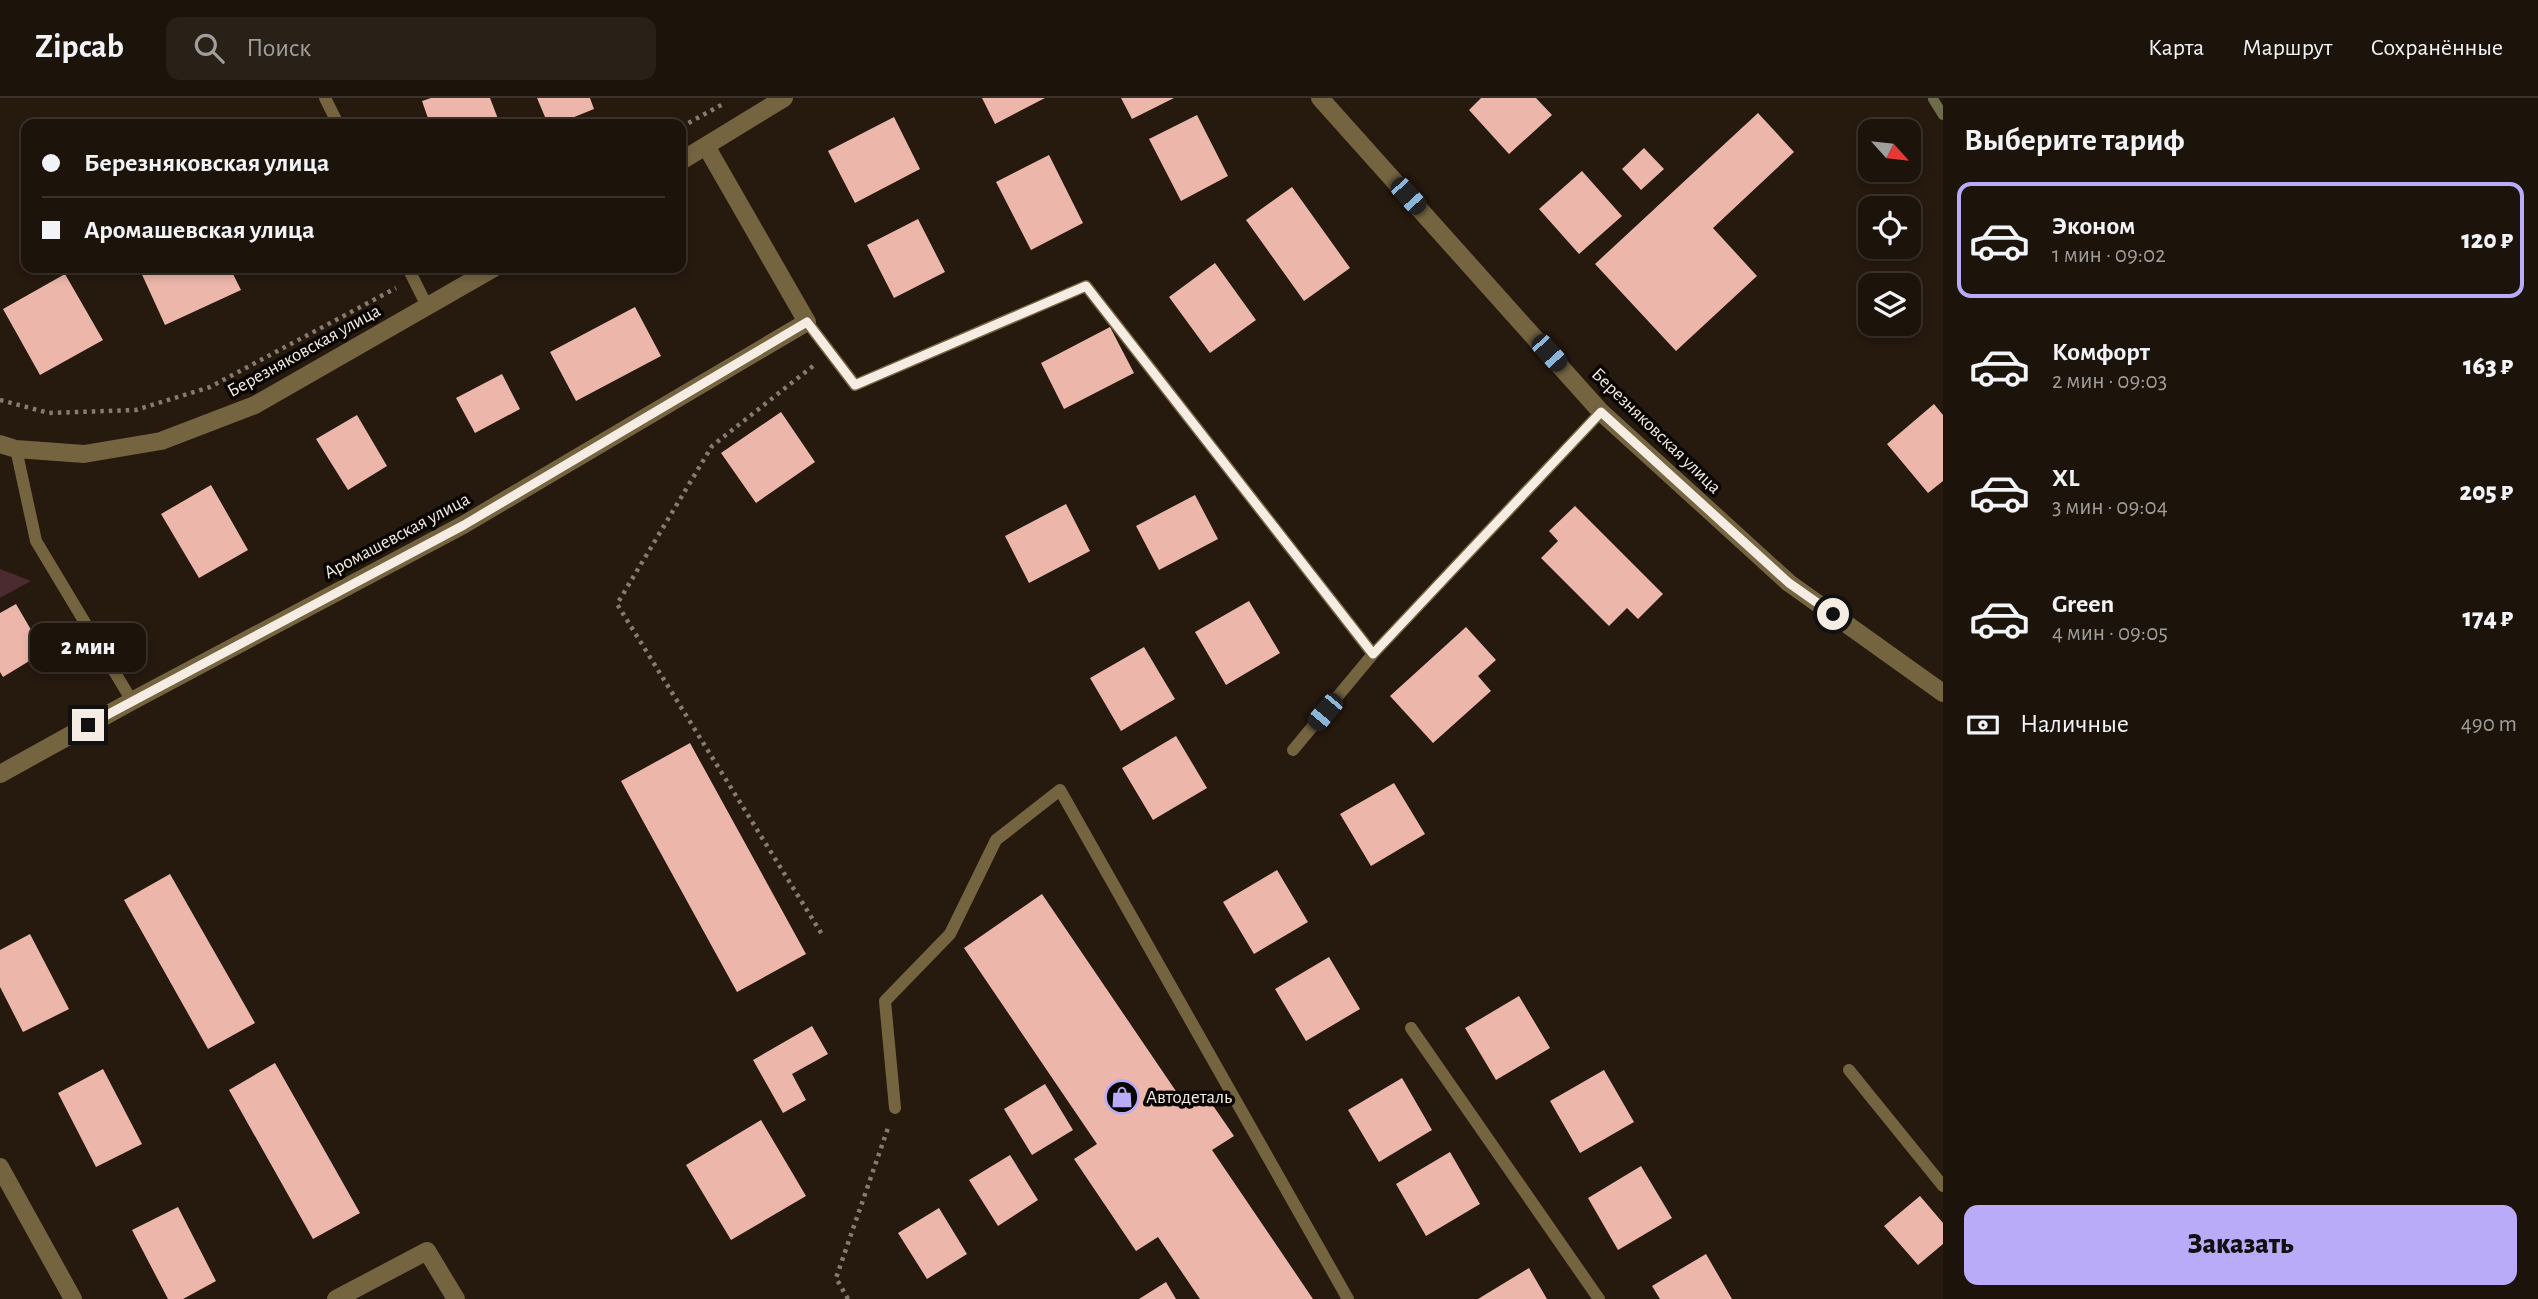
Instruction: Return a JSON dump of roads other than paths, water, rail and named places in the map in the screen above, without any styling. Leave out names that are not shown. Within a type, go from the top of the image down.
[{"type":"street","points":[[686,158],[784,98]]},
{"type":"street","name":"Березняковская улица","points":[[1320,98],[1601,412],[1789,583],[1943,693]]},
{"type":"street","points":[[706,146],[807,322]]},
{"type":"street","name":"Березняковская улица","points":[[8,446],[85,454],[161,441],[255,405],[485,273]]},
{"type":"street","name":"Аромашевская улица","points":[[0,775],[132,701],[464,525],[807,322]]},
{"type":"street","points":[[0,1167],[73,1299]]},
{"type":"street","points":[[336,1299],[427,1251],[456,1299]]},
{"type":"lane","points":[[325,98],[336,119]]},
{"type":"lane","points":[[411,273],[427,306]]},
{"type":"lane","points":[[807,322],[855,385],[1086,286],[1373,654]]},
{"type":"lane","points":[[1293,750],[1373,654],[1601,412]]},
{"type":"lane","points":[[8,446],[36,541],[132,701]]},
{"type":"lane","points":[[895,1108],[885,1001],[950,934],[996,840],[1060,790],[1348,1299]]},
{"type":"lane","points":[[1411,1028],[1599,1299]]},
{"type":"lane","points":[[1849,1070],[1943,1186]]},
{"type":"waterway","points":[[1933,99],[1943,115]]},
{"type":"place","name":"Автодеталь","points":[[1122,1097]]}]
